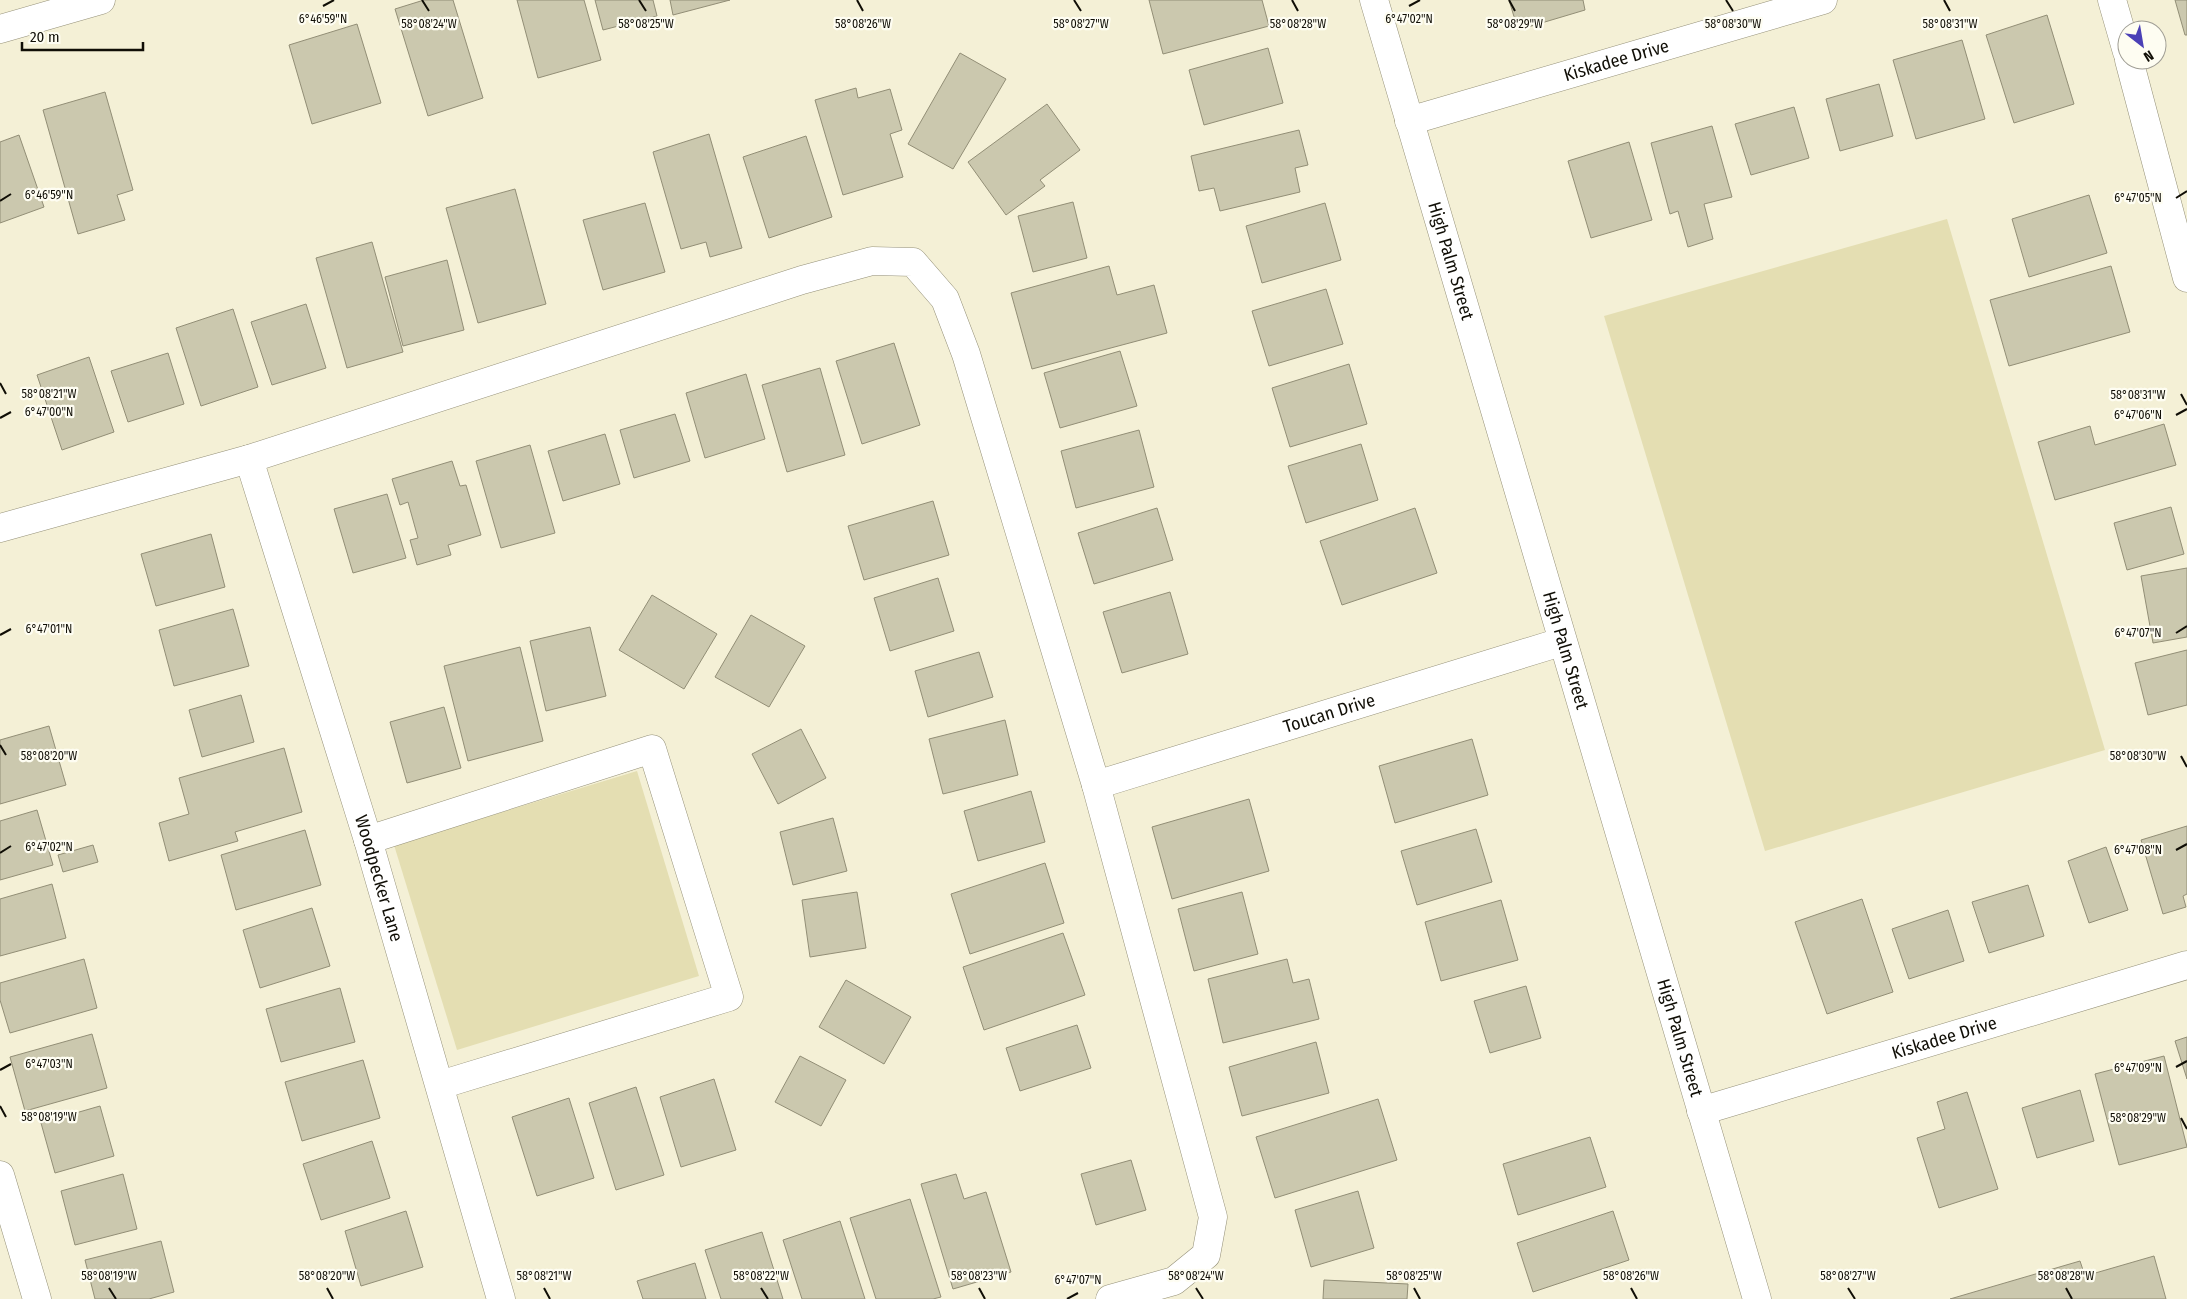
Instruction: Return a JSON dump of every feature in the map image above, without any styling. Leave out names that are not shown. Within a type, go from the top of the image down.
[{"type":"street","points":[[0,29],[101,0]]},
{"type":"street","name":"High Palm Street","points":[[1374,0],[1757,1299]]},
{"type":"street","name":"Kiskadee Drive","points":[[1409,122],[1823,0]]},
{"type":"street","points":[[2112,0],[2118,20]]},
{"type":"street","points":[[2132,70],[2187,278]]},
{"type":"street","points":[[0,528],[249,459],[802,280],[872,261],[913,262],[945,298],[966,354],[1096,785],[1212,1216],[1206,1255],[1174,1281],[1110,1299]]},
{"type":"street","name":"Woodpecker Lane","points":[[249,459],[368,840],[501,1299]]},
{"type":"street","name":"Toucan Drive","points":[[1096,785],[1562,642]]},
{"type":"street","points":[[368,840],[652,750],[729,997],[440,1086]]},
{"type":"street","name":"Kiskadee Drive","points":[[1701,1111],[2187,965]]},
{"type":"street","points":[[0,1175],[37,1299]]},
{"type":"shaded area","points":[[1947,219],[2105,750],[1765,851],[1604,316]]},
{"type":"shaded area","points":[[637,771],[699,976],[457,1050],[394,845]]},
{"type":"building","points":[[424,0],[453,0],[483,98],[428,116],[395,9]]},
{"type":"building","points":[[517,0],[584,0],[601,60],[538,78]]},
{"type":"building","points":[[595,0],[653,0],[657,16],[603,30]]},
{"type":"building","points":[[670,0],[730,0],[673,15]]},
{"type":"building","points":[[1149,0],[1262,0],[1269,26],[1163,54]]},
{"type":"building","points":[[1509,0],[1583,0],[1585,10],[1518,30]]},
{"type":"building","points":[[2175,0],[2187,0],[2187,35],[2185,35]]},
{"type":"building","points":[[2047,15],[2074,104],[2014,123],[1986,35]]},
{"type":"building","points":[[357,24],[381,103],[312,124],[289,45]]},
{"type":"building","points":[[1962,40],[1985,119],[1916,139],[1893,60]]},
{"type":"building","points":[[1268,48],[1283,103],[1204,125],[1189,70]]},
{"type":"building","points":[[960,53],[1006,79],[953,169],[908,144]]},
{"type":"building","points":[[1879,84],[1893,136],[1840,151],[1826,99]]},
{"type":"building","points":[[856,88],[858,98],[890,89],[902,130],[890,134],[903,177],[843,195],[815,100]]},
{"type":"building","points":[[105,92],[133,190],[117,195],[125,220],[78,234],[43,110]]},
{"type":"building","points":[[1047,104],[1080,150],[1040,180],[1045,186],[1006,215],[968,162]]},
{"type":"building","points":[[1794,107],[1809,158],[1751,175],[1735,124]]},
{"type":"building","points":[[1712,126],[1732,197],[1704,204],[1713,239],[1688,247],[1678,211],[1670,214],[1651,143]]},
{"type":"building","points":[[1299,130],[1308,165],[1295,168],[1300,192],[1220,211],[1214,188],[1199,191],[1191,156]]},
{"type":"building","points":[[709,134],[742,248],[710,257],[706,242],[681,249],[653,152]]},
{"type":"building","points":[[19,135],[44,207],[0,223],[0,142]]},
{"type":"building","points":[[806,136],[832,217],[769,238],[743,157]]},
{"type":"building","points":[[1629,142],[1652,220],[1591,238],[1568,161]]},
{"type":"building","points":[[515,189],[546,304],[478,323],[446,208]]},
{"type":"building","points":[[2089,195],[2107,253],[2029,277],[2012,219]]},
{"type":"building","points":[[1073,202],[1087,258],[1033,272],[1018,216]]},
{"type":"building","points":[[645,203],[665,272],[603,290],[583,220]]},
{"type":"building","points":[[1325,203],[1341,260],[1262,283],[1246,226]]},
{"type":"building","points":[[372,242],[403,352],[347,368],[316,258]]},
{"type":"building","points":[[447,260],[464,330],[403,346],[385,277]]},
{"type":"building","points":[[1109,266],[1117,295],[1154,285],[1167,333],[1032,369],[1011,293]]},
{"type":"building","points":[[2111,266],[2130,332],[2009,366],[1990,300]]},
{"type":"building","points":[[1326,289],[1343,344],[1269,366],[1252,311]]},
{"type":"building","points":[[306,304],[326,368],[272,385],[251,322]]},
{"type":"building","points":[[233,309],[258,387],[201,406],[176,328]]},
{"type":"building","points":[[894,343],[920,425],[862,444],[836,361]]},
{"type":"building","points":[[1120,351],[1137,406],[1060,428],[1044,373]]},
{"type":"building","points":[[168,353],[184,404],[128,422],[111,371]]},
{"type":"building","points":[[89,357],[114,432],[62,450],[37,375]]},
{"type":"building","points":[[1349,364],[1367,424],[1290,447],[1272,388]]},
{"type":"building","points":[[820,368],[845,455],[787,472],[762,385]]},
{"type":"building","points":[[746,374],[765,439],[705,458],[686,393]]},
{"type":"building","points":[[675,414],[690,461],[634,478],[620,430]]},
{"type":"building","points":[[2164,424],[2176,465],[2055,500],[2038,442],[2090,426],[2095,445]]},
{"type":"building","points":[[1139,430],[1154,487],[1076,508],[1061,451]]},
{"type":"building","points":[[605,434],[620,484],[563,501],[548,451]]},
{"type":"building","points":[[1361,444],[1378,500],[1306,523],[1288,466]]},
{"type":"building","points":[[530,445],[555,533],[501,548],[476,461]]},
{"type":"building","points":[[452,461],[460,486],[466,485],[481,535],[448,545],[451,555],[417,565],[410,540],[418,538],[408,502],[400,505],[392,479]]},
{"type":"building","points":[[387,494],[406,558],[353,573],[334,509]]},
{"type":"building","points":[[933,501],[949,555],[864,580],[848,526]]},
{"type":"building","points":[[2171,507],[2184,554],[2127,570],[2114,523]]},
{"type":"building","points":[[1157,508],[1173,560],[1094,584],[1078,533]]},
{"type":"building","points":[[1415,508],[1437,573],[1342,605],[1320,541]]},
{"type":"building","points":[[211,534],[225,587],[156,606],[141,554]]},
{"type":"building","points":[[2187,568],[2187,637],[2153,643],[2141,576]]},
{"type":"building","points":[[938,578],[954,631],[890,651],[874,598]]},
{"type":"building","points":[[1170,592],[1188,654],[1122,673],[1103,612]]},
{"type":"building","points":[[652,595],[717,634],[684,689],[619,650]]},
{"type":"building","points":[[233,609],[249,666],[174,686],[159,630]]},
{"type":"building","points":[[751,615],[805,646],[769,707],[715,677]]},
{"type":"building","points":[[590,627],[606,696],[546,711],[530,641]]},
{"type":"building","points":[[520,647],[543,741],[468,761],[444,666]]},
{"type":"building","points":[[2187,650],[2187,705],[2148,715],[2135,663]]},
{"type":"building","points":[[979,652],[993,697],[928,717],[915,671]]},
{"type":"building","points":[[241,695],[254,742],[202,757],[189,710]]},
{"type":"building","points":[[444,707],[461,768],[407,783],[390,722]]},
{"type":"building","points":[[1005,720],[1018,775],[943,794],[929,739]]},
{"type":"building","points":[[49,726],[66,785],[0,804],[0,740]]},
{"type":"building","points":[[801,729],[826,778],[778,804],[752,754]]},
{"type":"building","points":[[1472,739],[1488,795],[1395,823],[1379,766]]},
{"type":"building","points":[[284,748],[302,812],[235,832],[238,841],[169,861],[159,823],[189,814],[179,778]]},
{"type":"building","points":[[1031,791],[1045,842],[978,861],[964,811]]},
{"type":"building","points":[[1249,799],[1269,871],[1172,899],[1152,827]]},
{"type":"building","points":[[37,810],[53,865],[0,880],[0,821]]},
{"type":"building","points":[[833,818],[847,871],[793,885],[780,832]]},
{"type":"building","points":[[2187,826],[2187,894],[2183,896],[2186,907],[2163,914],[2141,840]]},
{"type":"building","points":[[1476,829],[1492,882],[1417,905],[1401,851]]},
{"type":"building","points":[[305,830],[321,885],[236,910],[221,855]]},
{"type":"building","points":[[93,845],[98,862],[63,872],[58,855]]},
{"type":"building","points":[[2106,847],[2128,910],[2089,923],[2068,861]]},
{"type":"building","points":[[1045,863],[1064,923],[970,954],[951,894]]},
{"type":"building","points":[[52,884],[66,938],[0,956],[0,899]]},
{"type":"building","points":[[2028,885],[2044,936],[1989,953],[1972,902]]},
{"type":"building","points":[[857,892],[866,948],[810,957],[802,900]]},
{"type":"building","points":[[1242,892],[1258,954],[1194,971],[1178,909]]},
{"type":"building","points":[[1862,899],[1893,992],[1827,1014],[1795,922]]},
{"type":"building","points":[[1501,900],[1518,960],[1441,981],[1425,922]]},
{"type":"building","points":[[312,908],[330,966],[260,988],[243,930]]},
{"type":"building","points":[[1948,910],[1964,961],[1909,979],[1892,929]]},
{"type":"building","points":[[1063,933],[1085,995],[984,1030],[963,967]]},
{"type":"building","points":[[84,959],[97,1008],[10,1033],[0,1000],[0,983]]},
{"type":"building","points":[[1287,959],[1293,983],[1309,979],[1319,1019],[1223,1043],[1208,979]]},
{"type":"building","points":[[846,980],[911,1017],[884,1064],[819,1027]]},
{"type":"building","points":[[1526,986],[1541,1038],[1490,1053],[1474,1001]]},
{"type":"building","points":[[340,988],[355,1042],[281,1062],[266,1009]]},
{"type":"building","points":[[1077,1025],[1091,1068],[1020,1091],[1006,1048]]},
{"type":"building","points":[[92,1034],[107,1088],[25,1111],[10,1057]]},
{"type":"building","points":[[2187,1037],[2187,1079],[2175,1041]]},
{"type":"building","points":[[1316,1042],[1329,1093],[1242,1116],[1229,1067]]},
{"type":"building","points":[[800,1056],[846,1080],[821,1126],[775,1102]]},
{"type":"building","points":[[2164,1056],[2187,1147],[2119,1165],[2095,1074]]},
{"type":"building","points":[[363,1060],[380,1118],[302,1141],[285,1082]]},
{"type":"building","points":[[714,1079],[736,1150],[681,1167],[660,1097]]},
{"type":"building","points":[[636,1087],[664,1175],[616,1190],[589,1103]]},
{"type":"building","points":[[2080,1090],[2094,1141],[2037,1158],[2022,1108]]},
{"type":"building","points":[[1967,1092],[1998,1189],[1939,1208],[1917,1138],[1945,1129],[1937,1102]]},
{"type":"building","points":[[569,1098],[594,1178],[537,1196],[512,1117]]},
{"type":"building","points":[[1378,1099],[1397,1160],[1275,1198],[1256,1137]]},
{"type":"building","points":[[100,1106],[114,1156],[55,1173],[41,1123]]},
{"type":"building","points":[[1590,1137],[1606,1187],[1518,1215],[1503,1164]]},
{"type":"building","points":[[372,1141],[390,1198],[321,1220],[303,1164]]},
{"type":"building","points":[[1131,1160],[1146,1210],[1096,1225],[1081,1174]]},
{"type":"building","points":[[123,1174],[137,1229],[75,1245],[61,1191]]},
{"type":"building","points":[[956,1174],[964,1199],[986,1192],[1011,1272],[953,1289],[921,1184]]},
{"type":"building","points":[[1358,1191],[1374,1248],[1311,1267],[1295,1210]]},
{"type":"building","points":[[910,1199],[941,1297],[933,1299],[876,1299],[850,1218]]},
{"type":"building","points":[[406,1211],[423,1267],[361,1286],[345,1231]]},
{"type":"building","points":[[1613,1211],[1629,1260],[1533,1292],[1517,1243]]},
{"type":"building","points":[[840,1221],[865,1299],[802,1299],[783,1240]]},
{"type":"building","points":[[762,1232],[783,1299],[721,1299],[705,1250]]},
{"type":"building","points":[[161,1241],[174,1292],[149,1299],[95,1299],[85,1260]]},
{"type":"building","points":[[2154,1256],[2166,1299],[1950,1299],[2080,1261],[2085,1276]]},
{"type":"building","points":[[695,1263],[706,1299],[643,1299],[637,1281]]},
{"type":"building","points":[[1324,1280],[1408,1284],[1407,1299],[1323,1299]]}]
